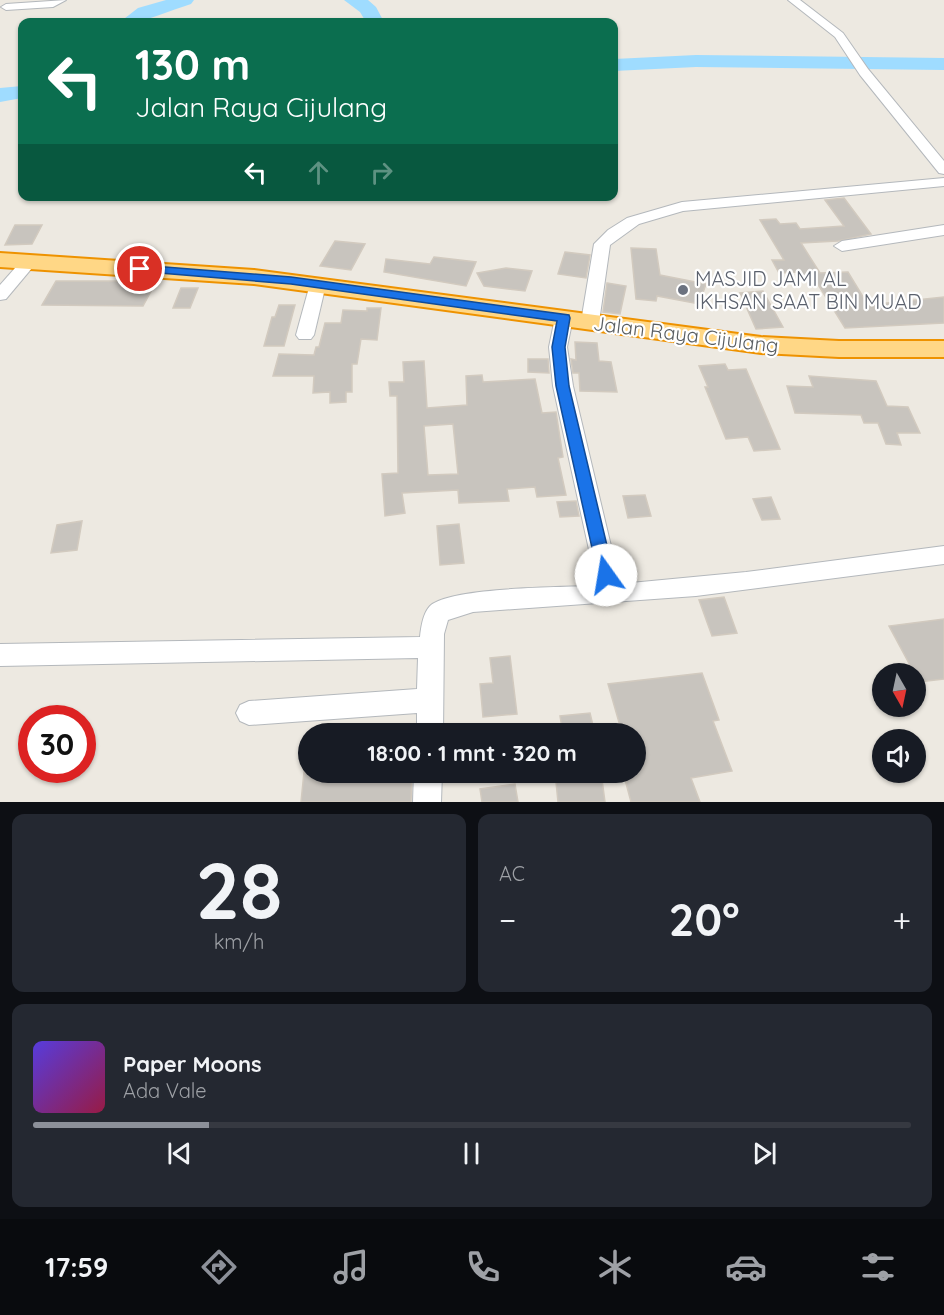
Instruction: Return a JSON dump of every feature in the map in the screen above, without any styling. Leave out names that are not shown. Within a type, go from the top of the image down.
[{"type":"highway","name":"Jalan Raya Cijulang","points":[[0,260],[231,275],[318,284],[761,345],[839,349],[944,349]]},
{"type":"street","points":[[6,8],[53,4],[61,0]]},
{"type":"street","points":[[793,0],[832,27],[864,72],[944,170]]},
{"type":"street","points":[[590,322],[602,244],[614,233],[633,222],[682,207],[944,182]]},
{"type":"street","points":[[842,246],[944,230]]},
{"type":"street","points":[[0,295],[29,262]]},
{"type":"street","points":[[305,335],[318,284]]},
{"type":"street","points":[[564,318],[558,347],[563,386],[610,593]]},
{"type":"street","points":[[430,723],[431,647],[434,619],[441,611],[451,606],[706,587],[944,555]]},
{"type":"street","points":[[0,655],[431,647]]},
{"type":"street","points":[[249,713],[430,699]]},
{"type":"street","points":[[427,802],[428,783]]},
{"type":"building","points":[[844,198],[871,234],[838,241],[801,243],[820,273],[848,272],[868,305],[944,297],[944,323],[845,328],[814,278],[803,279],[799,272],[779,273],[772,260],[784,260],[760,220],[776,219],[780,224],[796,223],[800,229],[844,226],[825,200]]},
{"type":"building","points":[[15,225],[42,225],[32,244],[5,245]]},
{"type":"building","points":[[335,241],[365,244],[351,270],[320,266]]},
{"type":"building","points":[[631,248],[656,249],[660,275],[706,284],[699,304],[657,296],[656,301],[636,299]]},
{"type":"building","points":[[565,252],[590,255],[586,278],[558,274]]},
{"type":"building","points":[[434,257],[476,262],[466,286],[384,272],[386,259],[430,264]]},
{"type":"building","points":[[506,268],[532,271],[525,291],[484,286],[477,273]]},
{"type":"building","points":[[56,281],[156,282],[143,306],[42,305]]},
{"type":"building","points":[[607,283],[626,286],[620,314],[603,312]]},
{"type":"building","points":[[181,288],[198,288],[190,308],[173,308]]},
{"type":"building","points":[[763,291],[783,327],[756,329],[740,293]]},
{"type":"building","points":[[279,305],[295,305],[284,346],[264,346],[272,317],[275,317]]},
{"type":"building","points":[[367,308],[381,308],[377,340],[361,339],[357,364],[352,364],[352,392],[346,392],[346,402],[330,403],[330,392],[313,393],[314,376],[273,376],[279,354],[314,355],[316,347],[319,347],[325,323],[341,323],[343,310],[367,311]]},
{"type":"building","points":[[575,342],[597,343],[599,361],[611,362],[617,392],[580,391],[579,373],[573,373],[571,359],[576,360]]},
{"type":"building","points":[[528,359],[548,359],[549,373],[528,372]]},
{"type":"building","points":[[424,361],[427,408],[467,405],[466,376],[482,375],[483,382],[535,379],[542,413],[556,412],[563,457],[558,458],[566,495],[537,497],[535,487],[507,489],[509,501],[459,503],[458,490],[402,493],[405,513],[385,516],[382,474],[398,473],[397,396],[390,396],[389,382],[404,382],[403,362]],"holes":[[[453,424],[458,474],[428,475],[424,426]]]},
{"type":"building","points":[[725,364],[728,370],[746,369],[780,449],[754,451],[748,437],[726,439],[699,366]]},
{"type":"building","points":[[809,376],[876,381],[887,406],[908,407],[920,433],[897,433],[901,445],[886,444],[878,423],[864,423],[861,415],[795,413],[787,386],[813,387]]},
{"type":"building","points":[[645,495],[651,516],[628,518],[623,496]]},
{"type":"building","points":[[771,497],[780,519],[762,520],[753,499]]},
{"type":"building","points":[[576,501],[579,516],[560,517],[557,502]]},
{"type":"building","points":[[82,521],[77,550],[51,553],[57,525]]},
{"type":"building","points":[[459,524],[464,563],[440,565],[437,526]]},
{"type":"building","points":[[724,597],[737,633],[712,636],[699,600]]},
{"type":"building","points":[[944,619],[944,679],[926,681],[926,663],[909,663],[889,626]]},
{"type":"building","points":[[510,656],[517,714],[483,717],[480,684],[493,683],[490,658]]},
{"type":"building","points":[[702,673],[719,720],[713,721],[732,771],[691,778],[700,802],[631,802],[626,783],[646,783],[646,723],[619,723],[608,684]]},
{"type":"building","points":[[590,713],[592,723],[561,723],[560,716]]},
{"type":"building","points":[[303,783],[412,783],[411,802],[301,802]]},
{"type":"building","points":[[556,783],[602,783],[605,802],[558,802]]},
{"type":"building","points":[[515,784],[518,802],[482,802],[480,789]]},
{"type":"waterway","points":[[135,18],[145,12],[185,0]]},
{"type":"waterway","points":[[353,0],[367,8],[374,18]]},
{"type":"waterway","points":[[618,65],[696,61],[944,64]]},
{"type":"waterway","points":[[0,95],[18,93]]},
{"type":"place","name":"MASJID JAMI AL IKHSAN SAAT BIN MUAD","points":[[683,290]]},
{"type":"route","points":[[140,269],[254,276],[564,318],[558,347],[559,365],[606,575]]}]
